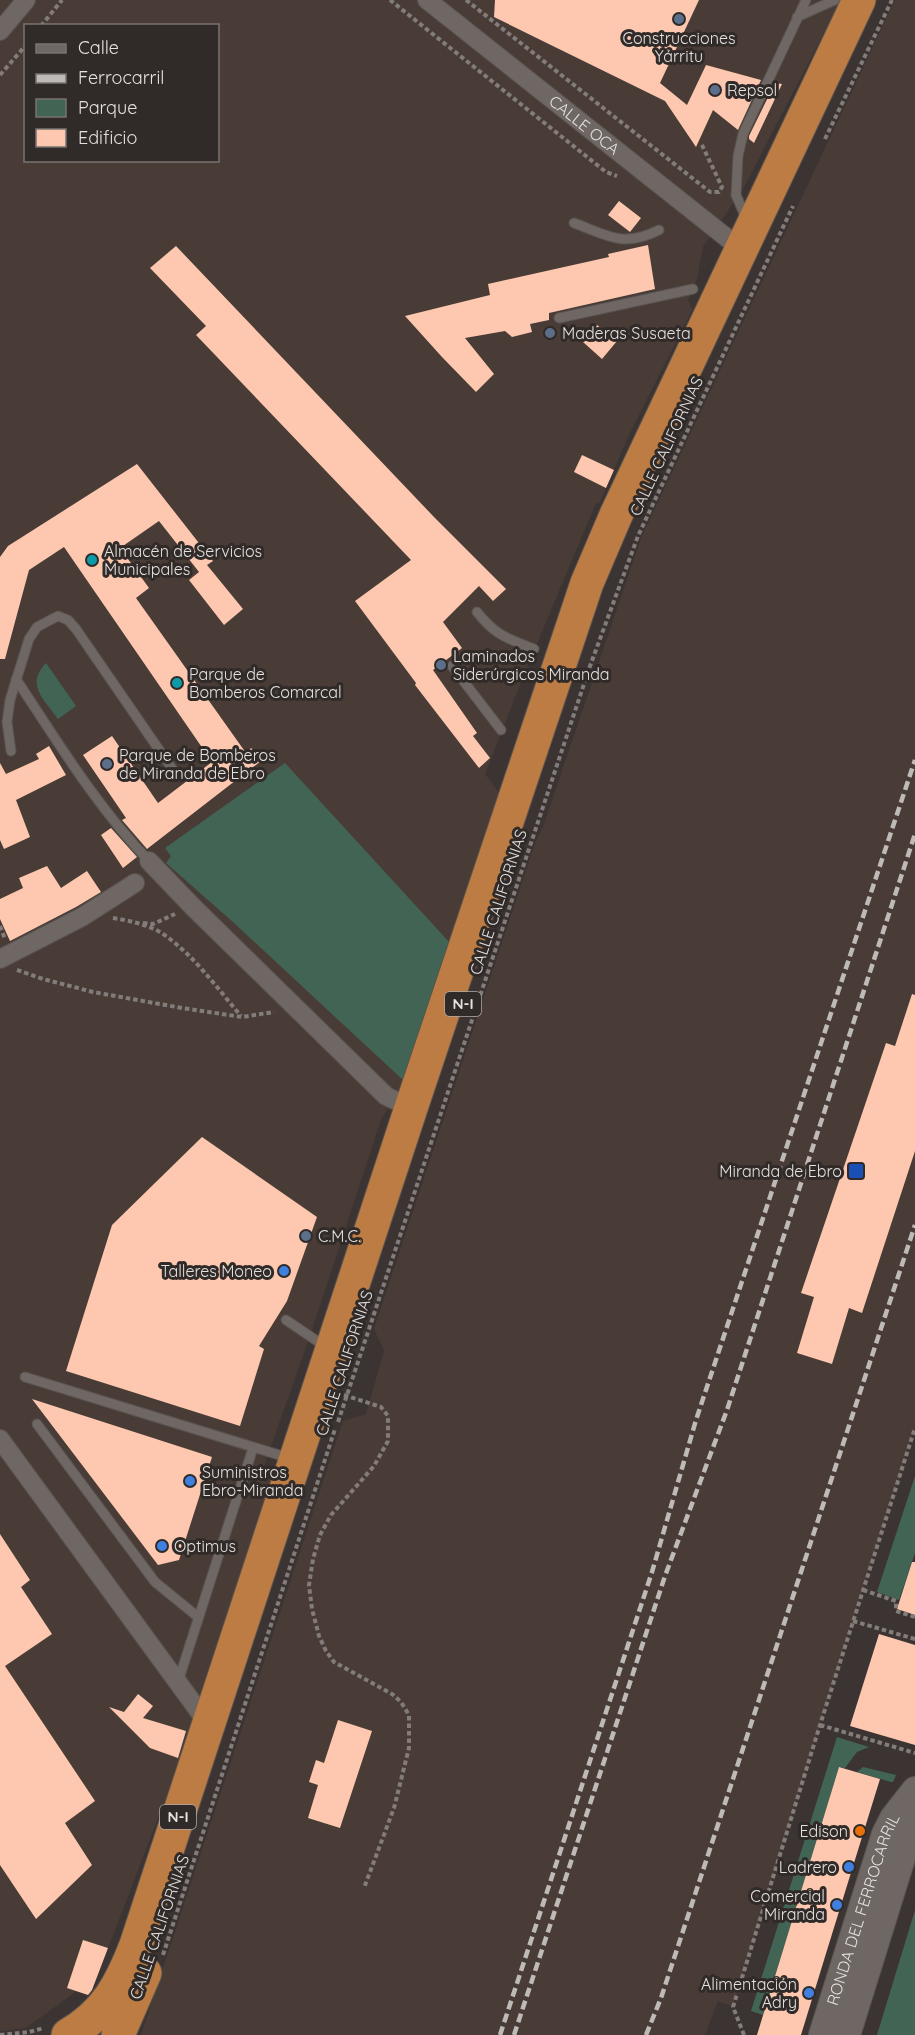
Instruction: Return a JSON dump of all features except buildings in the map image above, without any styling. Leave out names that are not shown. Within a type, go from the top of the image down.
[{"type":"highway","name":"CALLE CALIFORNIAS","points":[[68,2035],[104,2007],[126,1971],[149,1909],[294,1460],[415,1109],[587,583],[616,515],[859,0]]},
{"type":"highway","name":"CALLE CALIFORNIAS","points":[[118,2035],[143,1979],[341,1394],[602,589],[663,453],[877,0]]},
{"type":"main road","name":"RONDA DEL FERROCARRIL","points":[[822,2035],[885,1834],[893,1818],[915,1790]]},
{"type":"main road","name":"RONDA DEL FERROCARRIL","points":[[847,2035],[907,1842],[915,1825]]},
{"type":"street","points":[[0,32],[26,0]]},
{"type":"street","name":"CALLE OCA","points":[[427,0],[746,239]]},
{"type":"street","points":[[149,861],[386,1096],[415,1109]]},
{"type":"street","points":[[2,958],[82,917],[135,883]]},
{"type":"street","points":[[0,1439],[209,1725]]},
{"type":"lane","points":[[746,239],[736,195],[738,156],[743,134],[806,0]]},
{"type":"lane","points":[[797,17],[835,0]]},
{"type":"lane","points":[[574,223],[622,240],[635,240],[659,230]]},
{"type":"lane","points":[[558,318],[693,289]]},
{"type":"lane","points":[[477,612],[490,628],[503,637],[534,649]]},
{"type":"lane","points":[[11,751],[7,722],[10,700],[29,639],[38,627],[58,616],[68,620],[173,770]]},
{"type":"lane","points":[[452,666],[501,730]]},
{"type":"lane","points":[[16,679],[121,832],[149,861]]},
{"type":"lane","points":[[286,1320],[331,1351]]},
{"type":"lane","points":[[25,1377],[294,1460]]},
{"type":"lane","points":[[37,1424],[155,1582],[198,1617]]},
{"type":"lane","points":[[178,1682],[253,1448]]},
{"type":"path","points":[[43,24],[62,0]]},
{"type":"path","points":[[390,0],[606,172],[624,178]]},
{"type":"path","points":[[466,0],[710,192],[719,192],[722,187],[701,142]]},
{"type":"path","points":[[825,140],[891,0]]},
{"type":"path","points":[[0,75],[24,47]]},
{"type":"path","points":[[163,1957],[341,1394],[624,571],[638,536],[796,201]]},
{"type":"path","points":[[82,917],[111,918],[153,924],[168,919],[189,902]]},
{"type":"path","points":[[139,923],[165,935],[181,949],[242,1017]]},
{"type":"path","points":[[2,958],[19,971],[93,992],[242,1017],[300,1011]]},
{"type":"path","points":[[341,1394],[381,1407],[388,1416],[388,1441],[374,1466],[331,1515],[320,1535],[309,1585],[312,1610],[319,1636],[334,1662],[392,1694],[401,1702],[409,1715],[409,1748],[394,1808],[364,1888]]},
{"type":"path","points":[[744,2035],[733,2007],[915,1428]]},
{"type":"path","points":[[863,1590],[897,1601],[896,1611],[915,1617]]},
{"type":"path","points":[[853,1621],[915,1639]]},
{"type":"path","points":[[820,1725],[915,1753]]},
{"type":"shaded area","points":[[0,0],[841,0],[743,189],[703,247],[697,279],[688,300],[692,310],[629,435],[599,504],[596,503],[485,774],[500,794],[404,1081],[381,1120],[310,1336],[264,1466],[274,1470],[167,1795],[90,1995],[77,1991],[26,2028],[0,2031]]},
{"type":"shaded area","points":[[895,0],[915,0],[915,1428],[733,2007],[718,2001],[705,2035],[141,2035],[343,1421],[366,1414],[384,1351],[374,1329],[535,843],[544,824],[641,538]]},
{"type":"green space","points":[[46,663],[76,706],[58,719],[39,692],[37,685],[37,678]]},
{"type":"green space","points":[[285,763],[450,943],[404,1081],[166,863],[171,856],[165,848]]},
{"type":"green space","points":[[915,1476],[915,1553],[899,1600],[877,1592]]},
{"type":"green space","points":[[837,1737],[869,1747],[857,1752],[845,1768],[839,1767],[763,2015],[751,2011]]},
{"type":"green space","points":[[863,1767],[896,1775],[891,1782],[857,1772]]},
{"type":"green space","points":[[915,1910],[915,2035],[877,2035]]},
{"type":"railway","points":[[500,2035],[652,1572],[696,1420],[915,760]]},
{"type":"railway","points":[[514,2035],[665,1576],[727,1410],[915,834]]},
{"type":"railway","points":[[646,2035],[661,1998],[915,1225]]},
{"type":"place","name":"Construcciones Yárritu","points":[[679,19]]},
{"type":"place","name":"Repsol","points":[[715,90]]},
{"type":"place","name":"Maderas Susaeta","points":[[550,333]]},
{"type":"place","name":"Almacén de Servicios Municipales","points":[[92,560]]},
{"type":"place","name":"Laminados Siderúrgicos Miranda","points":[[441,665]]},
{"type":"place","name":"Parque de Bomberos Comarcal","points":[[177,683]]},
{"type":"place","name":"Parque de Bomberos de Miranda de Ebro","points":[[107,764]]},
{"type":"place","name":"Miranda de Ebro","points":[[856,1171]]},
{"type":"place","name":"C.M.C.","points":[[306,1236]]},
{"type":"place","name":"Talleres Moneo","points":[[284,1271]]},
{"type":"place","name":"Suministros Ebro-Miranda","points":[[190,1481]]},
{"type":"place","name":"Optimus","points":[[162,1546]]},
{"type":"place","name":"Edison","points":[[860,1831]]},
{"type":"place","name":"Ladrero","points":[[849,1867]]},
{"type":"place","name":"Comercial Miranda","points":[[837,1905]]},
{"type":"place","name":"Alimentación Adry","points":[[809,1993]]}]
